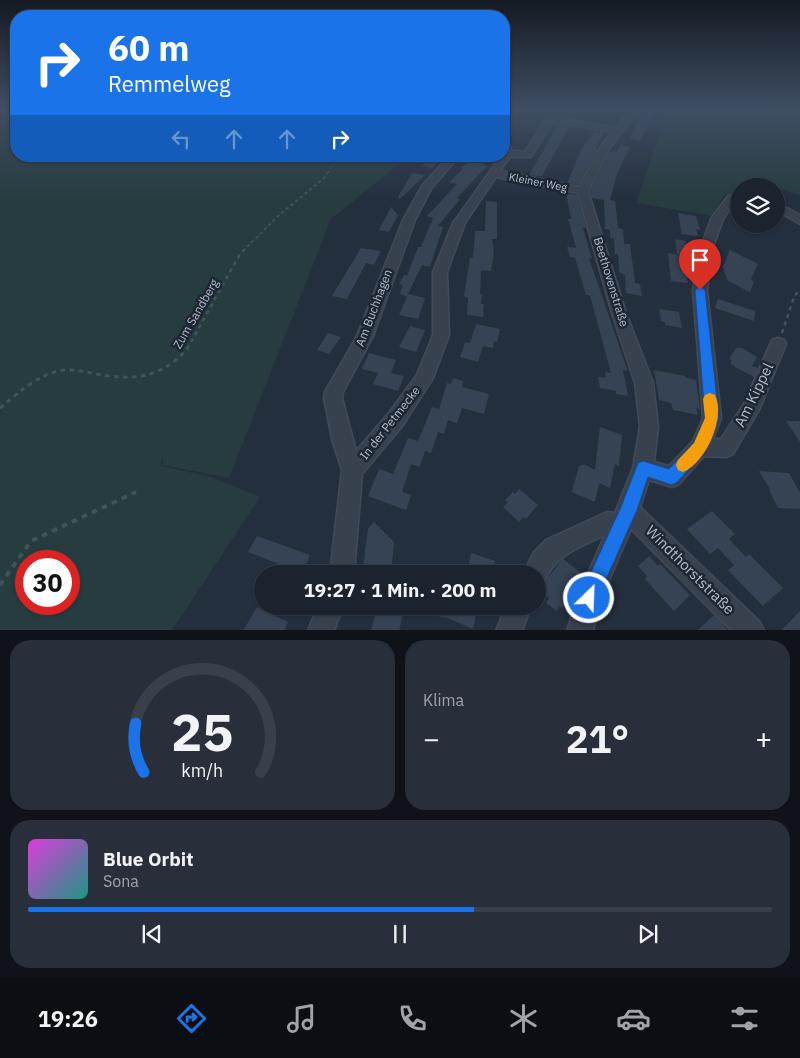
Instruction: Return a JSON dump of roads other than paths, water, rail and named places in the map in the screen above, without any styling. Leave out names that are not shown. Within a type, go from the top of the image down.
[{"type":"street","points":[[510,149],[528,155],[537,139]]},
{"type":"street","points":[[583,191],[592,171],[612,139]]},
{"type":"street","points":[[517,178],[529,161]]},
{"type":"street","name":"Am Buchhagen","points":[[352,470],[338,423],[333,398],[334,392],[365,336],[409,220],[426,188],[449,162]]},
{"type":"street","name":"In der Petmecke","points":[[343,565],[352,470],[396,419],[424,378],[441,335],[440,272],[459,223],[494,173],[499,162]]},
{"type":"street","name":"Kleiner Weg","points":[[494,173],[583,191]]},
{"type":"street","name":"Beethovenstraße","points":[[580,630],[589,598],[625,517],[643,468],[649,428],[644,383],[619,313],[583,191]]},
{"type":"street","points":[[643,468],[672,477],[700,448],[712,418],[700,290],[706,250],[717,219],[730,201]]},
{"type":"street","points":[[785,211],[800,220]]},
{"type":"street","name":"Am Kippel","points":[[700,448],[726,448],[751,408],[778,344]]},
{"type":"street","points":[[539,565],[554,548],[625,517]]},
{"type":"street","name":"Windthorststraße","points":[[625,517],[751,630]]},
{"type":"street","points":[[321,630],[327,615]]},
{"type":"street","points":[[509,630],[515,615]]}]
